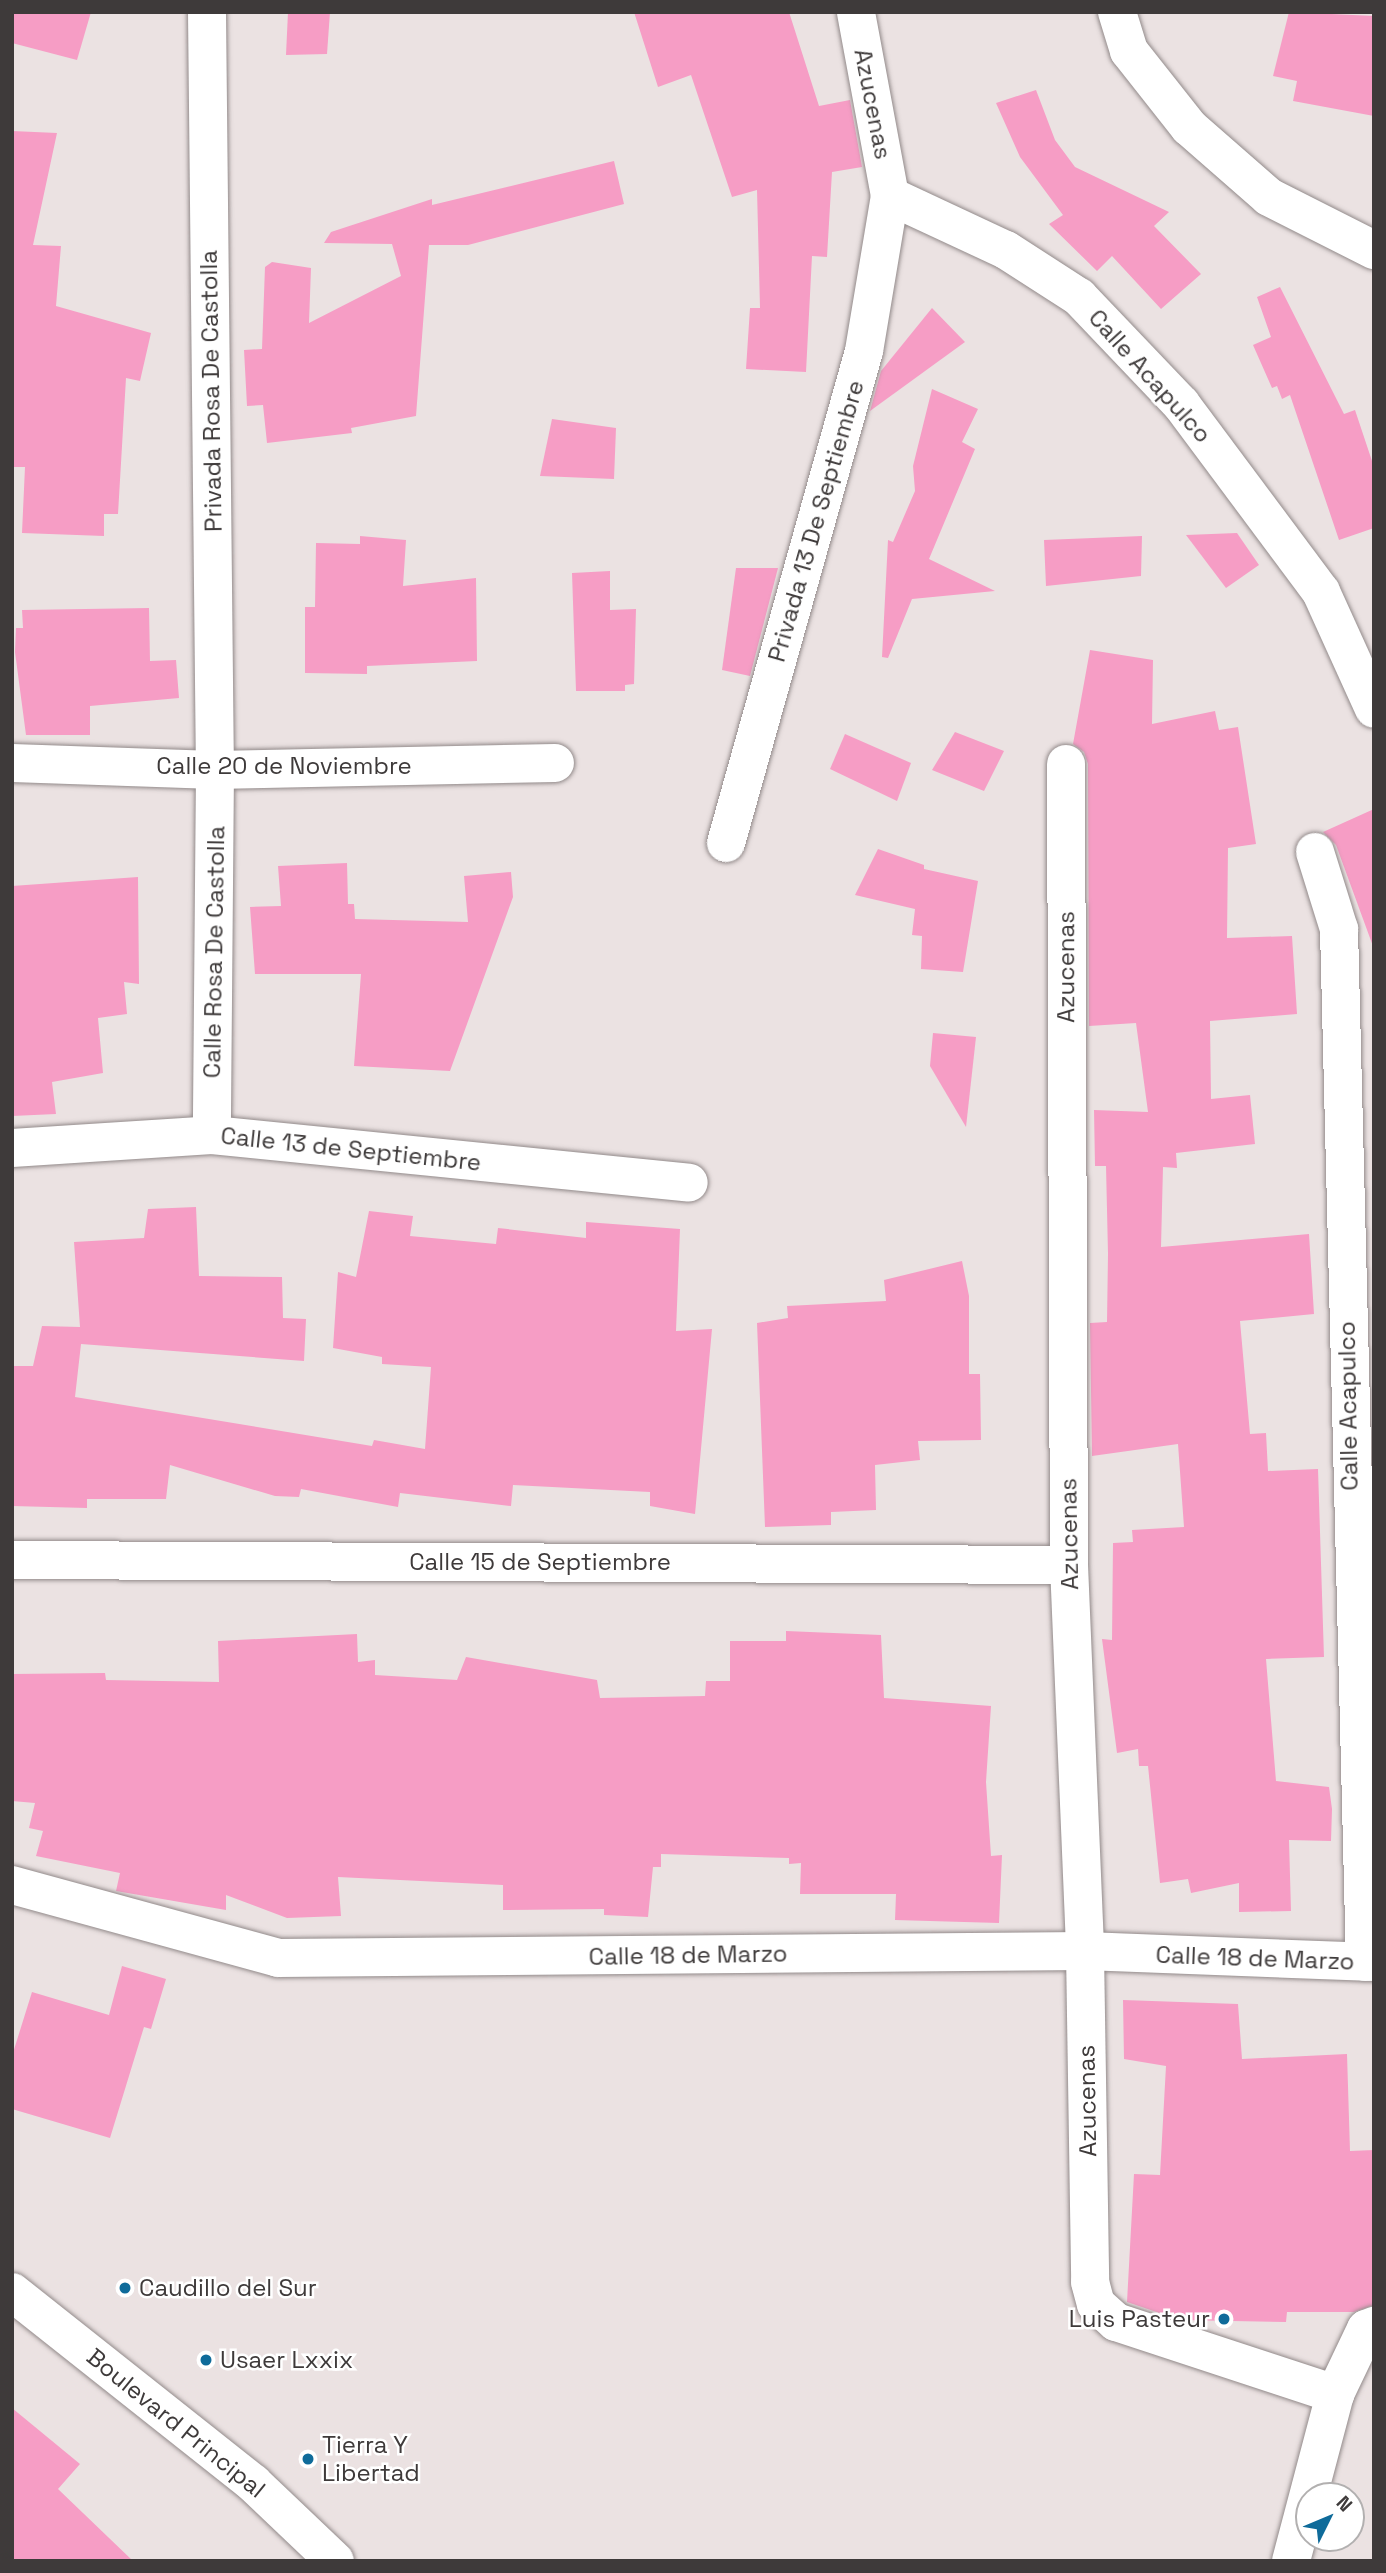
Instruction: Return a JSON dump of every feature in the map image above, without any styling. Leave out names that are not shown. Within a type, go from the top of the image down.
[{"type":"street","name":"Privada Rosa De Castolla","points":[[206,12],[215,770]]},
{"type":"street","name":"Azucenas","points":[[856,12],[890,196]]},
{"type":"street","points":[[1116,12],[1129,51],[1189,127],[1269,197],[1374,250]]},
{"type":"street","name":"Calle Acapulco","points":[[890,196],[1006,250],[1079,297],[1181,404],[1321,592],[1374,709]]},
{"type":"street","name":"Privada 13 De Septiembre","points":[[726,843],[864,351],[890,196]]},
{"type":"street","name":"Calle 20 de Noviembre","points":[[12,763],[215,770],[555,763]]},
{"type":"street","name":"Azucenas","points":[[1066,764],[1069,1565],[1084,1951],[1090,2282],[1096,2304],[1116,2322],[1335,2394]]},
{"type":"street","name":"Calle Rosa De Castolla","points":[[212,1135],[215,770]]},
{"type":"street","name":"Calle Acapulco","points":[[1315,852],[1339,929],[1363,1587],[1369,1962]]},
{"type":"street","name":"Calle 13 de Septiembre","points":[[12,1148],[212,1135],[689,1183]]},
{"type":"street","name":"Calle 15 de Septiembre","points":[[12,1560],[1069,1565]]},
{"type":"street","name":"Calle 18 de Marzo","points":[[12,1885],[278,1958],[1084,1951],[1369,1962]]},
{"type":"street","name":"Boulevard Principal","points":[[12,2291],[253,2483],[335,2561]]},
{"type":"street","points":[[1291,2561],[1335,2394],[1366,2329],[1374,2326]]},
{"type":"building","points":[[12,12],[91,12],[77,60],[12,43]]},
{"type":"building","points":[[288,12],[330,12],[327,54],[286,55]]},
{"type":"building","points":[[634,12],[789,12],[819,106],[850,100],[862,167],[832,172],[827,257],[812,256],[806,372],[746,369],[750,308],[760,308],[757,190],[732,197],[691,75],[658,87]]},
{"type":"building","points":[[1289,12],[1374,16],[1374,116],[1293,101],[1297,81],[1273,76]]},
{"type":"building","points":[[1036,90],[1055,140],[1075,167],[1169,212],[1154,226],[1201,274],[1161,309],[1112,256],[1097,271],[1049,224],[1063,215],[1020,157],[996,103]]},
{"type":"building","points":[[12,131],[57,133],[33,245],[61,246],[56,306],[151,333],[140,381],[126,378],[118,514],[104,514],[104,536],[22,533],[25,467],[12,467]]},
{"type":"building","points":[[614,161],[624,204],[468,245],[429,245],[416,416],[351,428],[352,433],[267,443],[263,405],[247,406],[244,350],[262,349],[265,267],[272,262],[311,268],[309,323],[401,276],[392,244],[324,243],[331,232],[432,199],[432,205]]},
{"type":"building","points":[[1280,287],[1344,414],[1355,410],[1374,467],[1374,528],[1339,540],[1290,395],[1282,399],[1277,386],[1272,388],[1253,345],[1271,337],[1257,297]]},
{"type":"building","points":[[932,308],[965,342],[870,411],[881,371]]},
{"type":"building","points":[[932,389],[978,409],[962,442],[975,449],[929,559],[995,591],[912,599],[888,658],[882,657],[888,540],[893,542],[915,491],[913,466]]},
{"type":"building","points":[[552,419],[616,428],[614,479],[540,476]]},
{"type":"building","points":[[1237,533],[1259,565],[1226,588],[1186,535]]},
{"type":"building","points":[[360,536],[406,540],[403,586],[476,578],[477,661],[367,666],[367,674],[305,673],[305,607],[315,607],[316,543],[360,544]]},
{"type":"building","points":[[1142,536],[1141,576],[1046,586],[1044,540]]},
{"type":"building","points":[[736,568],[778,568],[750,676],[722,670]]},
{"type":"building","points":[[610,571],[610,610],[636,609],[634,684],[625,685],[625,691],[576,691],[572,573]]},
{"type":"building","points":[[149,608],[150,661],[176,660],[179,698],[90,706],[90,735],[26,735],[15,652],[16,628],[23,628],[22,610]]},
{"type":"building","points":[[1090,650],[1153,660],[1152,724],[1215,711],[1219,730],[1238,727],[1256,844],[1228,848],[1227,938],[1292,936],[1297,1014],[1210,1021],[1211,1099],[1250,1095],[1255,1144],[1176,1153],[1177,1168],[1163,1167],[1161,1247],[1309,1234],[1314,1314],[1240,1321],[1250,1434],[1266,1433],[1268,1471],[1318,1469],[1324,1657],[1266,1659],[1276,1781],[1329,1787],[1332,1809],[1331,1841],[1289,1840],[1291,1911],[1239,1912],[1239,1883],[1191,1893],[1188,1879],[1160,1883],[1148,1766],[1139,1766],[1138,1749],[1117,1753],[1102,1639],[1112,1640],[1113,1543],[1133,1542],[1132,1530],[1184,1527],[1178,1444],[1092,1456],[1090,1323],[1107,1322],[1108,1254],[1106,1166],[1095,1166],[1094,1110],[1148,1112],[1136,1023],[1089,1026],[1088,764],[1084,752],[1073,744]]},
{"type":"building","points":[[955,732],[1004,751],[984,791],[932,770]]},
{"type":"building","points":[[845,734],[911,763],[897,801],[830,769]]},
{"type":"building","points":[[1374,809],[1374,949],[1336,845],[1323,832]]},
{"type":"building","points":[[878,849],[924,865],[924,869],[978,881],[963,972],[921,969],[922,936],[912,935],[915,909],[855,895]]},
{"type":"building","points":[[347,863],[348,904],[354,904],[355,919],[468,922],[464,876],[511,872],[513,897],[450,1071],[354,1066],[361,974],[255,974],[250,907],[281,906],[278,866]]},
{"type":"building","points":[[138,877],[139,984],[124,982],[127,1014],[98,1018],[103,1073],[52,1082],[56,1114],[12,1116],[12,886]]},
{"type":"building","points":[[933,1033],[976,1037],[966,1127],[930,1066]]},
{"type":"building","points":[[196,1207],[199,1276],[282,1277],[283,1318],[306,1319],[304,1361],[81,1344],[75,1397],[372,1446],[374,1440],[425,1449],[431,1367],[382,1364],[382,1357],[333,1348],[338,1272],[356,1277],[369,1211],[413,1216],[410,1236],[496,1244],[498,1228],[586,1238],[586,1222],[680,1229],[676,1331],[712,1329],[695,1514],[650,1506],[650,1492],[513,1485],[511,1506],[400,1493],[398,1507],[301,1489],[299,1497],[275,1496],[170,1465],[166,1499],[87,1499],[87,1508],[12,1506],[12,1366],[33,1366],[42,1326],[80,1327],[74,1242],[144,1238],[148,1209]]},
{"type":"building","points":[[962,1261],[969,1296],[969,1374],[980,1374],[981,1440],[918,1441],[920,1460],[875,1465],[876,1510],[831,1512],[831,1525],[765,1527],[757,1323],[788,1318],[787,1306],[886,1301],[884,1280]]},
{"type":"building","points":[[786,1631],[881,1635],[884,1698],[991,1706],[986,1782],[991,1856],[1002,1855],[999,1923],[895,1920],[896,1894],[800,1894],[801,1863],[789,1864],[789,1858],[661,1854],[661,1867],[653,1867],[648,1917],[604,1915],[604,1909],[503,1910],[503,1885],[338,1877],[341,1916],[287,1918],[226,1895],[226,1910],[116,1891],[120,1873],[36,1856],[43,1831],[29,1828],[35,1803],[12,1801],[12,1674],[105,1673],[106,1680],[219,1682],[218,1641],[357,1634],[358,1662],[375,1660],[375,1675],[457,1680],[466,1657],[597,1680],[600,1698],[705,1696],[706,1681],[730,1681],[730,1641],[786,1641]]},
{"type":"building","points":[[122,1966],[166,1979],[151,2029],[144,2027],[110,2138],[12,2109],[12,2056],[32,1992],[109,2015]]},
{"type":"building","points":[[1123,2000],[1238,2004],[1242,2059],[1347,2054],[1350,2151],[1374,2150],[1374,2305],[1354,2312],[1287,2312],[1286,2322],[1180,2320],[1127,2302],[1134,2174],[1160,2175],[1166,2066],[1124,2059]]},
{"type":"building","points":[[12,2408],[80,2464],[58,2489],[133,2561],[12,2561]]},
{"type":"place","name":"Caudillo del Sur","points":[[125,2288]]},
{"type":"place","name":"Luis Pasteur","points":[[1224,2319]]},
{"type":"place","name":"Usaer Lxxix","points":[[206,2360]]},
{"type":"place","name":"Tierra Y Libertad","points":[[308,2459]]}]
